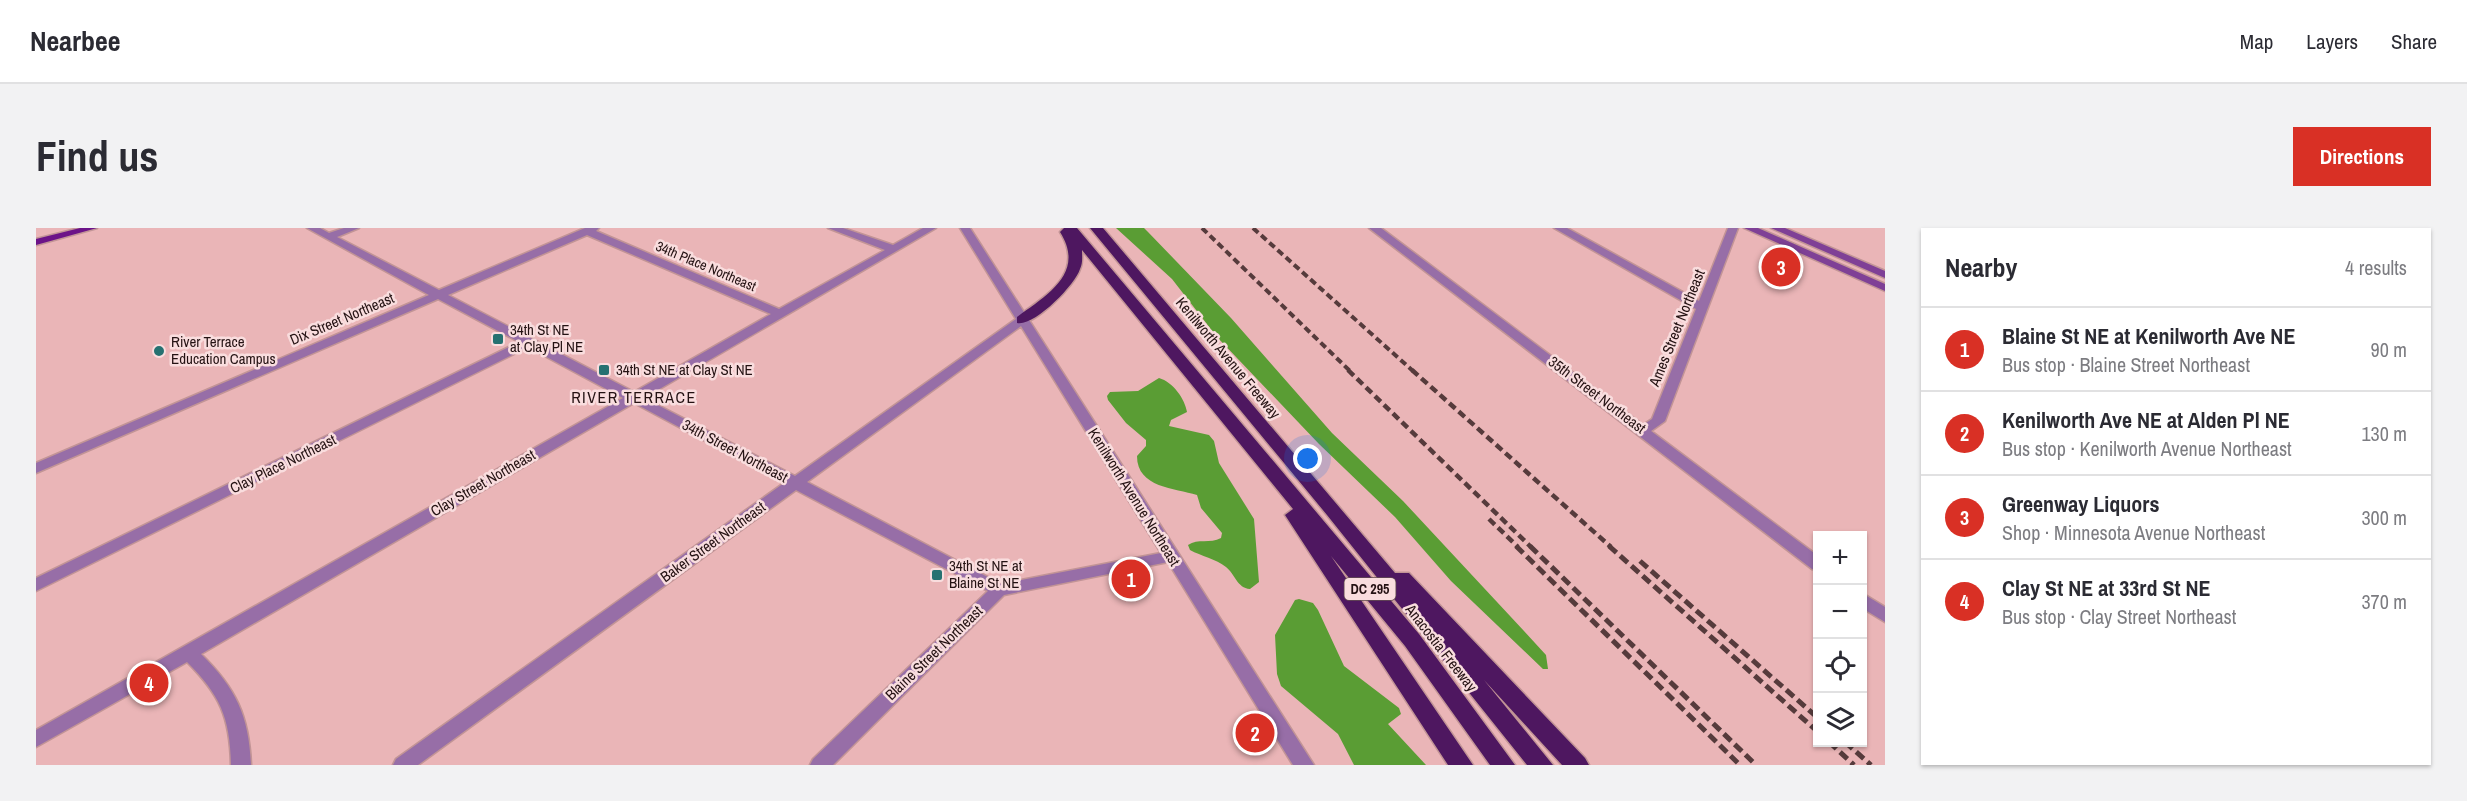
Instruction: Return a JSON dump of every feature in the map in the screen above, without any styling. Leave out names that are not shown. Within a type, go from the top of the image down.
[{"type":"highway","points":[[1022,320],[1056,293],[1072,273],[1075,248],[1063,228]]},
{"type":"highway","name":"DC 295","points":[[1070,228],[1228,420]]},
{"type":"highway","name":"Kenilworth Avenue Freeway","points":[[1096,228],[1333,511]]},
{"type":"highway","points":[[1228,420],[1347,592],[1461,765]]},
{"type":"highway","name":"Anacostia Freeway","points":[[1228,420],[1412,640],[1503,765]]},
{"type":"highway","points":[[1333,511],[1541,765]]},
{"type":"highway","name":"Anacostia Freeway","points":[[1333,511],[1439,615],[1577,765]]},
{"type":"main road","points":[[36,232],[53,228]]},
{"type":"main road","points":[[36,242],[92,228]]},
{"type":"main road","points":[[1750,228],[1885,288]]},
{"type":"main road","points":[[1776,228],[1885,275]]},
{"type":"street","name":"34th Street Northeast","points":[[312,228],[999,590]]},
{"type":"street","points":[[328,237],[354,228]]},
{"type":"street","points":[[833,228],[893,249]]},
{"type":"street","name":"Clay Street Northeast","points":[[36,739],[931,228]]},
{"type":"street","name":"Kenilworth Avenue Northeast","points":[[965,228],[1172,556],[1298,764]]},
{"type":"street","name":"35th Street Northeast","points":[[1374,228],[1644,430],[1813,561]]},
{"type":"street","points":[[1559,228],[1703,308]]},
{"type":"street","name":"Ames Street Northeast","points":[[1644,430],[1658,421],[1733,230],[1750,228]]},
{"type":"street","name":"Dix Street Northeast","points":[[36,468],[591,229]]},
{"type":"street","name":"34th Place Northeast","points":[[591,229],[780,314]]},
{"type":"street","name":"Baker Street Northeast","points":[[403,765],[1022,320]]},
{"type":"street","name":"Clay Place Northeast","points":[[36,585],[529,342]]},
{"type":"street","points":[[999,590],[1172,556]]},
{"type":"street","name":"Blaine Street Northeast","points":[[820,765],[999,590]]},
{"type":"street","points":[[1867,601],[1885,615]]},
{"type":"street","points":[[188,652],[220,684],[230,701],[241,740],[242,765]]},
{"type":"green space","points":[[1116,228],[1144,228],[1148,232],[1231,318],[1332,433],[1403,501],[1546,655],[1548,669],[1543,669],[1451,581],[1395,517],[1319,444],[1217,337],[1172,279]]},
{"type":"green space","points":[[1159,378],[1169,383],[1177,392],[1187,412],[1171,420],[1169,426],[1209,435],[1214,441],[1219,463],[1254,519],[1259,582],[1250,589],[1242,586],[1222,564],[1190,550],[1188,545],[1217,540],[1221,538],[1222,533],[1201,508],[1197,495],[1159,485],[1143,475],[1137,456],[1146,446],[1146,440],[1126,423],[1108,400],[1107,396],[1110,392],[1138,391]]},
{"type":"green space","points":[[1295,600],[1313,603],[1318,610],[1344,666],[1399,708],[1401,714],[1388,724],[1426,765],[1354,765],[1338,734],[1281,686],[1277,674],[1275,635]]},
{"type":"railway","points":[[1202,228],[1350,371]]},
{"type":"railway","points":[[1253,228],[1413,371]]},
{"type":"railway","points":[[1348,370],[1531,547]]},
{"type":"railway","points":[[1412,370],[1611,547]]},
{"type":"railway","points":[[1489,519],[1518,547]]},
{"type":"railway","points":[[1516,546],[1740,765]]},
{"type":"railway","points":[[1530,546],[1756,765]]},
{"type":"railway","points":[[1609,546],[1813,728]]},
{"type":"railway","points":[[1640,561],[1813,714]]},
{"type":"railway","points":[[1834,747],[1854,765]]},
{"type":"railway","points":[[1851,747],[1871,765]]},
{"type":"place","name":"Greenway Liquors","points":[[1781,267]]},
{"type":"place","name":"34th St NE at Clay Pl NE","points":[[498,339]]},
{"type":"place","name":"River Terrace Education Campus","points":[[159,351]]},
{"type":"place","name":"34th St NE at Clay St NE","points":[[604,370]]},
{"type":"place","name":"34th St NE at Blaine St NE","points":[[937,575]]},
{"type":"place","name":"Blaine St NE at Kenilworth Ave NE","points":[[1131,579]]},
{"type":"place","name":"Clay St NE at 33rd St NE","points":[[149,683]]},
{"type":"place","name":"Kenilworth Ave NE at Alden Pl NE","points":[[1255,733]]},
{"type":"district","name":"RIVER TERRACE","points":[[634,397]]}]
